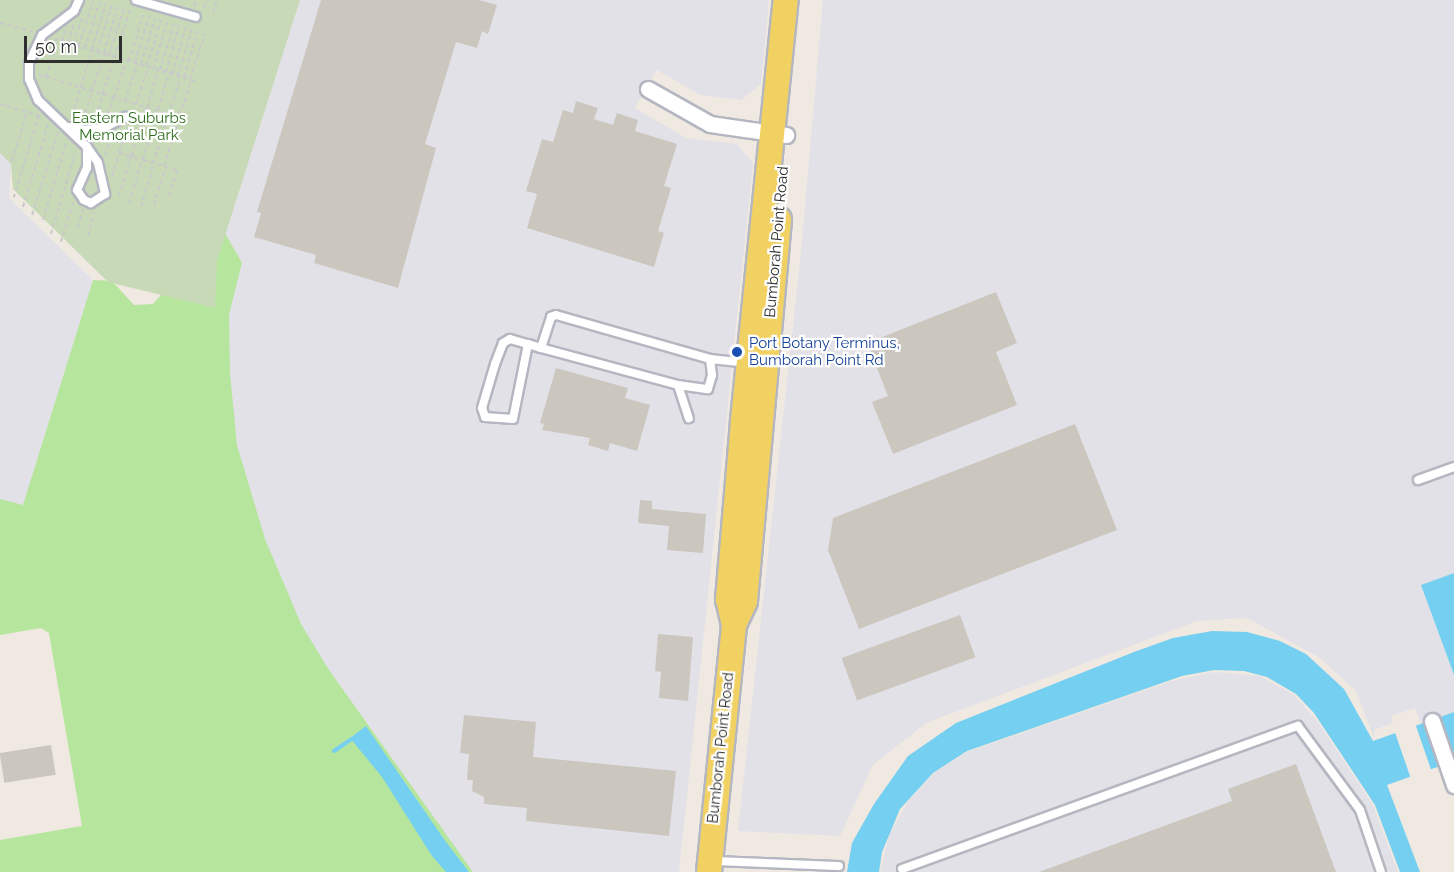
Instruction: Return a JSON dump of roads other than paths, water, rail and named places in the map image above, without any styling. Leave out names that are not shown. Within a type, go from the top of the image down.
[{"type":"main road","name":"Bumborah Point Road","points":[[709,866],[734,625],[728,600],[752,421],[778,134],[786,0]]},
{"type":"main road","name":"Bumborah Point Road","points":[[752,421],[748,363],[778,134],[802,0]]},
{"type":"street","points":[[648,89],[710,124],[778,134]]},
{"type":"street","points":[[1432,721],[1454,785]]},
{"type":"lane","points":[[136,0],[196,17]]},
{"type":"lane","points":[[83,1],[74,11],[42,35],[29,63],[29,79],[38,100],[69,124],[87,147],[104,181],[105,194],[91,202],[84,200],[77,190],[87,168],[87,147]]},
{"type":"lane","points":[[69,124],[84,130],[104,128],[128,118]]},
{"type":"lane","points":[[541,348],[551,317],[556,315],[710,359],[748,363]]},
{"type":"lane","points":[[528,344],[513,419],[485,417],[482,408],[503,343],[510,339],[678,385],[708,389],[712,375],[710,359]]},
{"type":"lane","points":[[678,385],[689,418]]},
{"type":"lane","points":[[1418,480],[1454,467]]},
{"type":"lane","points":[[893,868],[905,870],[1298,726],[1360,810],[1381,872]]},
{"type":"lane","points":[[709,866],[839,866]]},
{"type":"water","points":[[1454,573],[1454,675],[1421,585]]},
{"type":"water","points":[[1212,631],[1247,632],[1280,641],[1306,654],[1344,689],[1373,741],[1454,712],[1454,761],[1387,785],[1420,872],[1400,872],[1375,805],[1314,713],[1296,694],[1267,677],[1244,671],[1214,670],[1182,676],[967,751],[933,773],[900,809],[882,852],[879,872],[847,872],[852,843],[874,804],[908,756],[956,723],[1134,652],[1173,638]]},
{"type":"water","points":[[366,726],[469,872],[446,872],[432,856],[382,777],[350,738]]},
{"type":"waterway","points":[[334,751],[352,739]]},
{"type":"place","name":"Port Botany Terminus, Bumborah Point Rd","points":[[737,352]]},
{"type":"park label","name":"Eastern Suburbs Memorial Park","points":[[129,126]]}]
